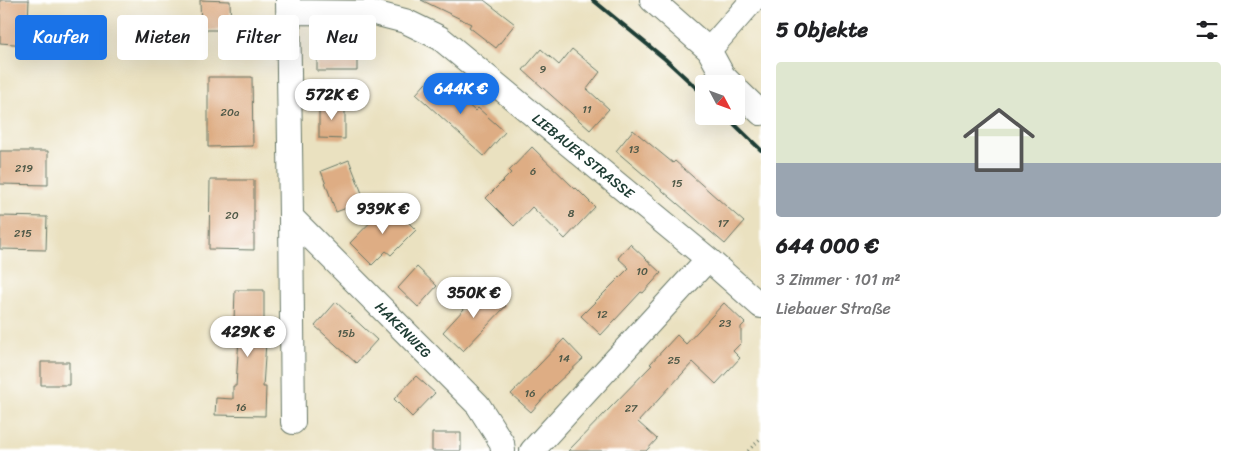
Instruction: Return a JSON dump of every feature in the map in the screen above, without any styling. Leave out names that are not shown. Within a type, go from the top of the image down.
[{"type":"street","points":[[652,0],[709,50],[722,75]]},
{"type":"street","points":[[709,50],[753,0]]},
{"type":"street","points":[[289,6],[293,422]]},
{"type":"street","name":"LIEBAUER STRASSE","points":[[289,6],[374,13],[405,21],[440,38],[708,259],[761,306]]},
{"type":"street","points":[[745,98],[761,113]]},
{"type":"street","name":"HAKENWEG","points":[[291,217],[478,405],[502,443],[502,451]]},
{"type":"street","points":[[532,451],[708,259]]},
{"type":"path","points":[[748,451],[761,438]]},
{"type":"building","points":[[0,0],[29,0],[28,15],[15,15],[15,44],[0,43]]},
{"type":"building","points":[[200,0],[230,1],[230,15],[218,15],[218,30],[208,30],[208,15],[200,15]]},
{"type":"building","points":[[421,0],[484,0],[515,24],[496,48],[469,27],[471,24]]},
{"type":"building","points":[[541,49],[559,65],[572,49],[600,72],[587,89],[609,109],[590,130],[523,70]]},
{"type":"building","points":[[317,60],[357,60],[357,71],[317,71]]},
{"type":"building","points":[[434,74],[475,111],[478,108],[505,132],[484,156],[416,94]]},
{"type":"building","points":[[208,77],[252,77],[253,146],[208,147]]},
{"type":"building","points":[[319,103],[345,103],[345,139],[319,138]]},
{"type":"building","points":[[633,130],[673,163],[675,161],[744,222],[725,244],[616,151]]},
{"type":"building","points":[[532,147],[595,207],[565,239],[532,207],[514,226],[486,198],[511,173],[509,171]]},
{"type":"building","points":[[0,151],[48,151],[48,185],[0,184]]},
{"type":"building","points":[[349,160],[365,201],[336,212],[321,171]]},
{"type":"building","points":[[210,180],[254,180],[254,250],[209,249]]},
{"type":"building","points":[[389,203],[416,230],[391,255],[386,251],[372,265],[350,243]]},
{"type":"building","points":[[0,216],[47,217],[46,250],[0,249]]},
{"type":"building","points":[[630,244],[661,273],[601,335],[581,316],[629,268],[618,258]]},
{"type":"building","points":[[417,267],[437,286],[418,307],[398,288]]},
{"type":"building","points":[[485,286],[506,306],[463,351],[443,332]]},
{"type":"building","points":[[235,290],[264,290],[264,342],[266,342],[263,387],[266,387],[265,416],[215,415],[216,398],[233,399],[233,386],[236,386],[240,321],[234,321]]},
{"type":"building","points":[[336,302],[377,340],[356,363],[315,326]]},
{"type":"building","points":[[724,303],[745,323],[741,327],[741,343],[733,351],[740,358],[716,384],[693,362],[638,422],[657,439],[646,451],[568,451],[652,365],[650,364],[677,335],[686,344]]},
{"type":"building","points":[[564,339],[583,359],[555,385],[531,412],[511,394]]},
{"type":"building","points":[[41,362],[69,362],[69,385],[41,385]]},
{"type":"building","points":[[416,376],[435,393],[412,417],[394,399]]},
{"type":"building","points":[[432,433],[461,433],[461,451],[432,451]]},
{"type":"railway","points":[[593,0],[665,59],[695,87]]},
{"type":"railway","points":[[735,125],[761,150]]}]
